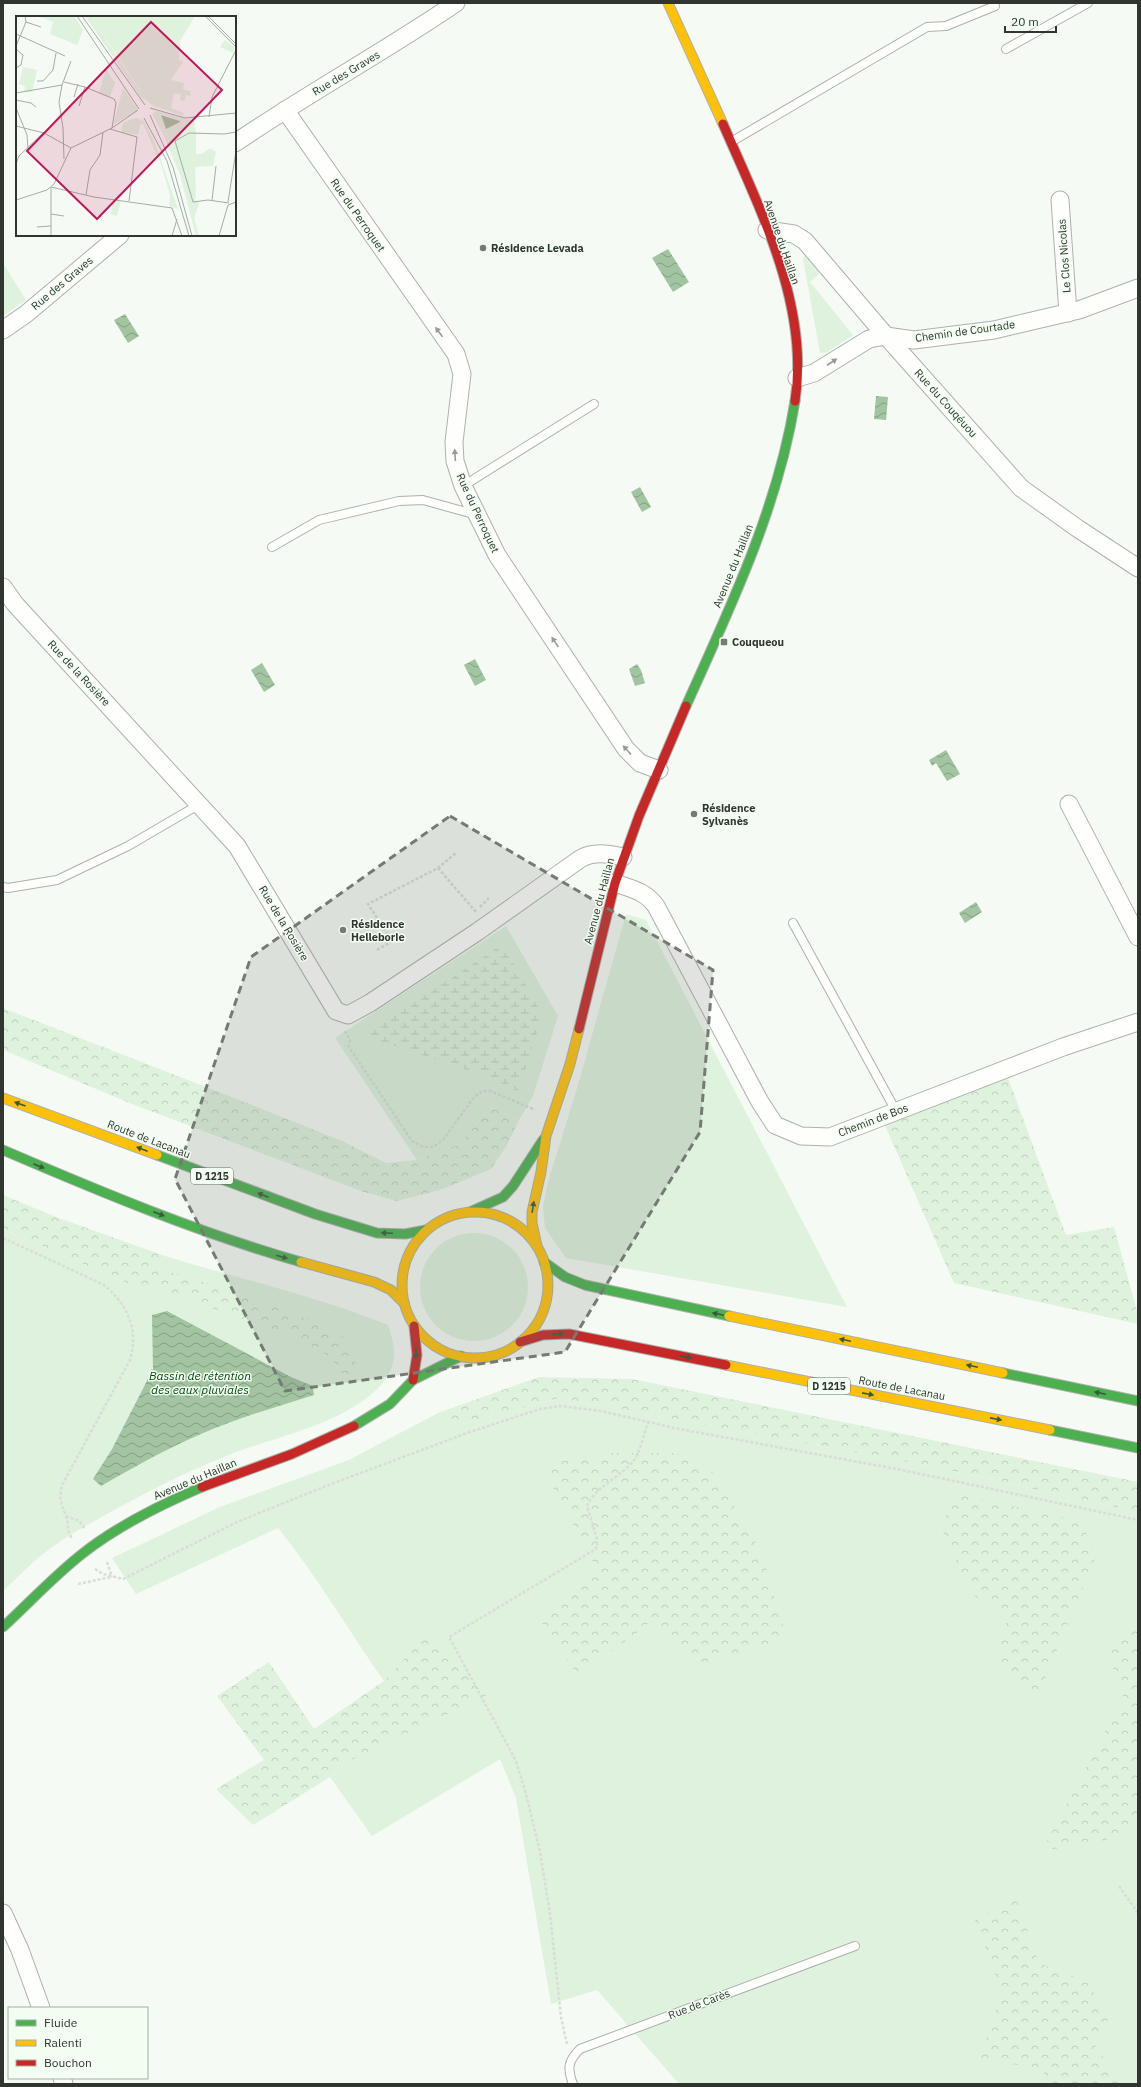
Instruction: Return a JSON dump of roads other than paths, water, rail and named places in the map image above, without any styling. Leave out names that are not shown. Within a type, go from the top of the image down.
[{"type":"main road","name":"Avenue du Haillan","points":[[537,1246],[532,1223],[532,1212],[541,1172],[546,1136],[570,1064],[615,883],[623,857],[742,579],[762,525],[780,473],[789,438],[797,378],[794,319],[779,264],[731,142],[668,3]]},
{"type":"main road","name":"Route de Lacanau","points":[[3,1098],[315,1214],[377,1232],[405,1234],[426,1230]]},
{"type":"main road","name":"Avenue du Haillan","points":[[472,1211],[503,1196],[513,1186],[546,1136]]},
{"type":"main road","points":[[3,1150],[94,1189],[241,1245],[374,1282],[391,1290],[404,1303]]},
{"type":"main road","points":[[413,1380],[416,1355],[414,1326],[404,1303],[401,1283],[405,1263],[413,1245],[426,1230],[447,1217],[472,1211],[491,1213],[509,1220],[525,1231],[537,1246],[544,1262],[548,1284],[544,1306],[535,1325],[520,1342],[502,1352],[482,1357],[461,1356],[443,1350],[432,1343],[414,1326]]},
{"type":"main road","points":[[544,1262],[564,1278],[574,1283],[602,1290],[1138,1401]]},
{"type":"main road","name":"Route de Lacanau","points":[[520,1342],[543,1335],[569,1334],[1138,1448]]},
{"type":"main road","name":"Avenue du Haillan","points":[[3,1627],[82,1554],[138,1518],[176,1498],[214,1482],[292,1454],[335,1436],[364,1421],[390,1404],[413,1380],[444,1362],[461,1356]]},
{"type":"street","name":"Rue des Graves","points":[[236,142],[285,110],[401,40],[456,3]]},
{"type":"street","name":"Rue du Perroquet","points":[[285,110],[456,354],[462,374],[454,442],[455,455],[463,486],[497,555],[626,750],[640,763],[659,770]]},
{"type":"street","name":"Le Clos Nicolas","points":[[1060,200],[1068,313]]},
{"type":"street","name":"Rue du Couqéuou","points":[[766,230],[794,234],[805,241],[886,336],[1021,488],[1077,528],[1138,568]]},
{"type":"street","name":"Rue des Graves","points":[[3,330],[26,314],[119,236]]},
{"type":"street","name":"Chemin de Courtade","points":[[797,378],[814,373],[869,338],[886,336],[914,340],[994,330],[1068,313],[1138,288]]},
{"type":"street","name":"Rue de la Rosière","points":[[3,587],[15,604],[238,846],[336,1011],[348,1015],[370,1003],[477,932],[588,854],[603,853],[623,857]]},
{"type":"street","points":[[1069,804],[1138,937]]},
{"type":"street","name":"Chemin de Bos","points":[[615,883],[639,890],[650,897],[760,1102],[775,1125],[801,1136],[830,1137],[1062,1047],[1138,1022]]},
{"type":"street","points":[[3,1914],[20,1950],[40,2007]]},
{"type":"lane","points":[[1006,49],[1088,3]]},
{"type":"lane","points":[[731,142],[927,26],[946,26],[995,6]]},
{"type":"lane","points":[[463,486],[594,404]]},
{"type":"lane","points":[[272,547],[319,520],[399,501],[422,500],[478,515]]},
{"type":"lane","points":[[3,887],[8,888],[57,880],[128,846],[200,804]]},
{"type":"lane","points":[[793,923],[896,1111]]},
{"type":"lane","name":"Rue de Carès","points":[[573,2084],[568,2071],[570,2062],[580,2049],[855,1946]]},
{"type":"water","points":[[668,249],[689,282],[673,292],[652,258]]},
{"type":"water","points":[[125,314],[139,336],[128,343],[114,320]]},
{"type":"water","points":[[876,396],[888,397],[886,420],[874,419]]},
{"type":"water","points":[[640,487],[651,507],[642,512],[631,492]]},
{"type":"water","points":[[475,659],[486,680],[475,686],[464,665]]},
{"type":"water","points":[[262,663],[275,685],[264,692],[251,670]]},
{"type":"water","points":[[637,664],[641,670],[645,683],[635,686],[629,669]]},
{"type":"water","points":[[946,750],[960,774],[947,781],[936,763],[932,766],[929,760]]},
{"type":"water","points":[[976,902],[982,912],[965,923],[959,913]]},
{"type":"water","name":"Bassin de rétention des eaux pluviales","points":[[167,1311],[291,1377],[313,1386],[314,1395],[215,1428],[163,1452],[101,1486],[93,1479],[112,1449],[153,1369],[152,1315]]},
{"type":"place","name":"Résidence Levada","points":[[483,248]]},
{"type":"place","name":"Couqueou","points":[[724,642]]},
{"type":"place","name":"Résidence Sylvanès","points":[[694,814]]},
{"type":"place","name":"Résidence Helleborie","points":[[343,930]]}]
